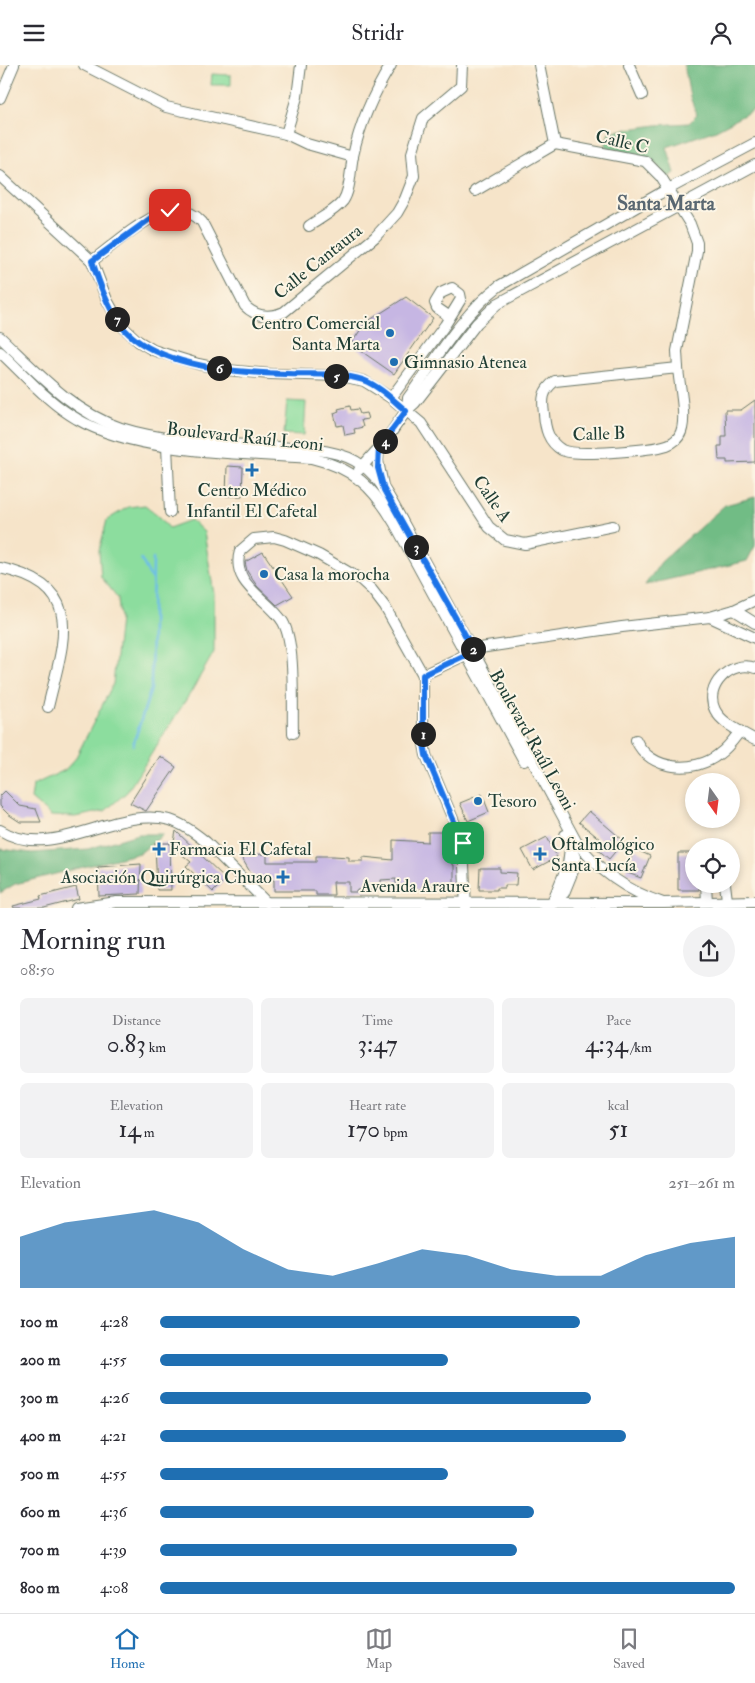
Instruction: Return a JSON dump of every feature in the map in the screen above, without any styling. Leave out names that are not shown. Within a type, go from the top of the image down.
[{"type":"street","points":[[0,98],[14,65]]},
{"type":"street","points":[[84,65],[166,107],[286,135],[308,144],[353,157]]},
{"type":"street","points":[[286,135],[298,97],[301,65]]},
{"type":"street","points":[[309,226],[342,201],[346,193],[353,157],[373,94],[391,65]]},
{"type":"street","name":"Calle Cantaura","points":[[92,261],[161,213],[178,209],[187,210],[196,214],[202,221],[245,307],[249,311],[265,316],[284,311],[375,237],[397,213],[405,199],[414,175],[412,153],[423,118],[461,86],[462,65]]},
{"type":"street","points":[[475,191],[555,144],[539,65]]},
{"type":"street","points":[[629,65],[642,95]]},
{"type":"street","points":[[406,411],[408,398],[482,299],[499,286],[668,189],[755,143]]},
{"type":"street","name":"Calle C","points":[[555,144],[645,161],[658,172],[677,206]]},
{"type":"street","points":[[355,475],[406,411],[415,403],[477,323],[497,304],[755,165]]},
{"type":"street","points":[[0,175],[92,261]]},
{"type":"street","name":"Calle B","points":[[677,206],[694,232],[697,251],[677,351],[683,419],[682,432],[673,442],[660,447],[579,455],[562,450],[549,437],[545,428],[542,397],[544,390],[555,381],[678,368]]},
{"type":"street","name":"Calle A","points":[[92,261],[107,300],[121,325],[138,341],[153,350],[198,364],[227,369],[271,374],[353,377],[364,381],[391,398],[421,423],[489,527],[505,540],[525,544],[614,526]]},
{"type":"street","points":[[391,398],[448,321],[456,332]]},
{"type":"street","name":"Boulevard Raúl Leoni","points":[[0,337],[66,398],[93,416],[118,427],[138,433],[174,438],[328,453],[362,465],[384,490],[570,844],[568,864],[552,905]]},
{"type":"street","name":"Boulevard Raúl Leoni","points":[[0,351],[60,408],[76,419],[116,436],[167,446],[311,458],[329,462],[355,475],[377,496],[389,514],[584,852],[606,874],[630,889],[663,903]]},
{"type":"street","points":[[167,446],[170,512]]},
{"type":"street","points":[[379,447],[378,468],[384,490]]},
{"type":"street","points":[[294,733],[288,635],[276,613],[247,586],[238,568],[240,551],[254,539],[274,537],[319,555],[360,579],[384,607],[423,675],[423,738],[426,755],[463,843],[466,905]]},
{"type":"street","points":[[0,568],[36,580],[58,600],[62,612],[64,637],[48,707]]},
{"type":"street","points":[[423,675],[480,648],[622,627],[710,617],[734,611],[755,600]]},
{"type":"street","points":[[734,611],[755,623]]},
{"type":"street","points":[[710,617],[755,638]]},
{"type":"street","points":[[755,667],[741,667],[729,670],[714,686],[711,700],[714,710],[721,719],[755,739]]},
{"type":"street","points":[[636,740],[644,753],[661,764],[692,767],[718,755],[740,731]]},
{"type":"street","points":[[0,830],[18,837],[37,839],[63,837],[133,819],[149,817],[172,820],[196,833],[267,903]]},
{"type":"street","points":[[236,903],[244,895],[245,883]]},
{"type":"street","points":[[707,893],[707,901]]},
{"type":"street","points":[[726,893],[727,900]]},
{"type":"street","name":"Avenida Araure","points":[[76,908],[102,902],[142,905],[267,903],[552,905],[727,900],[752,903]]},
{"type":"green space","points":[[684,65],[755,65],[755,109],[716,130],[667,147],[675,173],[668,177],[651,159],[605,147],[609,132],[656,125],[689,123],[697,115],[690,97]]},
{"type":"green space","points":[[212,74],[231,75],[231,85],[211,85]]},
{"type":"green space","points":[[287,401],[306,402],[304,435],[284,434]]},
{"type":"green space","points":[[755,497],[755,546],[747,561],[645,585],[661,562],[725,505]]},
{"type":"green space","points":[[145,505],[159,516],[169,528],[191,520],[204,532],[214,594],[214,652],[191,692],[127,792],[105,811],[75,817],[51,816],[31,799],[33,785],[65,770],[75,759],[113,684],[120,619],[118,598],[101,577],[99,551],[107,520],[128,507]]},
{"type":"green space","points":[[138,834],[164,834],[140,853],[15,884],[0,893],[0,849],[32,853],[88,849]]},
{"type":"building","name":"Centro Comercial Santa Marta","points":[[406,297],[433,318],[394,374],[351,344],[365,323]]},
{"type":"building","points":[[755,400],[755,462],[727,463],[727,460],[719,460],[718,446],[722,446],[722,436],[726,436],[725,410],[741,410]]},
{"type":"building","points":[[350,406],[351,410],[358,409],[360,414],[366,413],[368,419],[361,420],[363,427],[354,429],[355,433],[345,435],[343,425],[337,426],[334,413],[339,411],[338,409]]},
{"type":"building","points":[[227,466],[243,467],[242,496],[226,496]]},
{"type":"building","name":"Casa la morocha","points":[[263,552],[293,596],[277,605],[257,586],[247,571],[245,562]]},
{"type":"building","points":[[160,756],[176,767],[146,811],[130,803]]},
{"type":"building","points":[[5,791],[20,806],[36,809],[41,822],[20,822],[8,814],[0,806],[0,796]]},
{"type":"building","points":[[482,794],[489,812],[468,821],[460,803]]},
{"type":"building","points":[[589,811],[624,841],[609,859],[595,847],[601,840],[579,822]]},
{"type":"building","points":[[176,831],[226,879],[213,892],[186,866],[191,862],[173,847]]},
{"type":"building","points":[[428,832],[450,832],[452,865],[454,865],[454,888],[434,888],[434,884],[423,884],[422,890],[396,887],[396,879],[381,880],[381,890],[357,890],[357,892],[349,892],[349,882],[333,882],[334,895],[316,895],[316,891],[274,891],[274,880],[258,880],[255,876],[253,877],[240,855],[267,854],[267,862],[316,862],[316,856],[349,857],[349,861],[363,861],[363,857],[393,860],[393,840],[428,842]]},
{"type":"building","name":"Oftalmológico Santa Lucía","points":[[547,837],[557,857],[533,870],[522,850]]},
{"type":"building","points":[[155,843],[170,843],[171,890],[157,890]]},
{"type":"building","points":[[635,849],[650,856],[641,878],[625,872]]},
{"type":"building","points":[[678,853],[685,853],[685,890],[678,890]]},
{"type":"building","points":[[141,864],[140,894],[99,896],[98,867]]},
{"type":"building","points":[[480,868],[500,868],[500,872],[517,873],[516,885],[505,885],[505,888],[497,888],[497,890],[479,890]]},
{"type":"building","points":[[76,887],[79,899],[44,908],[14,908],[13,906],[41,899],[40,896]]},
{"type":"waterway","points":[[141,559],[151,578]]},
{"type":"waterway","points":[[133,745],[151,689],[153,559]]},
{"type":"place","name":"Centro Comercial Santa Marta","points":[[390,333]]},
{"type":"place","name":"Gimnasio Atenea","points":[[394,362]]},
{"type":"place","name":"Centro Médico Infantil El Cafetal","points":[[252,470]]},
{"type":"place","name":"Casa la morocha","points":[[264,574]]},
{"type":"place","name":"Tesoro","points":[[478,801]]},
{"type":"place","name":"Farmacia El Cafetal","points":[[159,849]]},
{"type":"place","name":"Oftalmológico Santa Lucía","points":[[540,854]]},
{"type":"place","name":"Asociación Quirúrgica Chuao","points":[[283,877]]},
{"type":"district","name":"Santa Marta","points":[[666,203]]},
{"type":"route","points":[[170,210],[151,218],[92,261],[113,313],[121,325],[138,341],[153,350],[171,357],[227,369],[271,374],[353,377],[374,386],[406,411],[379,447],[378,468],[384,490],[474,651],[423,675],[423,738],[426,755],[453,815],[463,843]]}]
